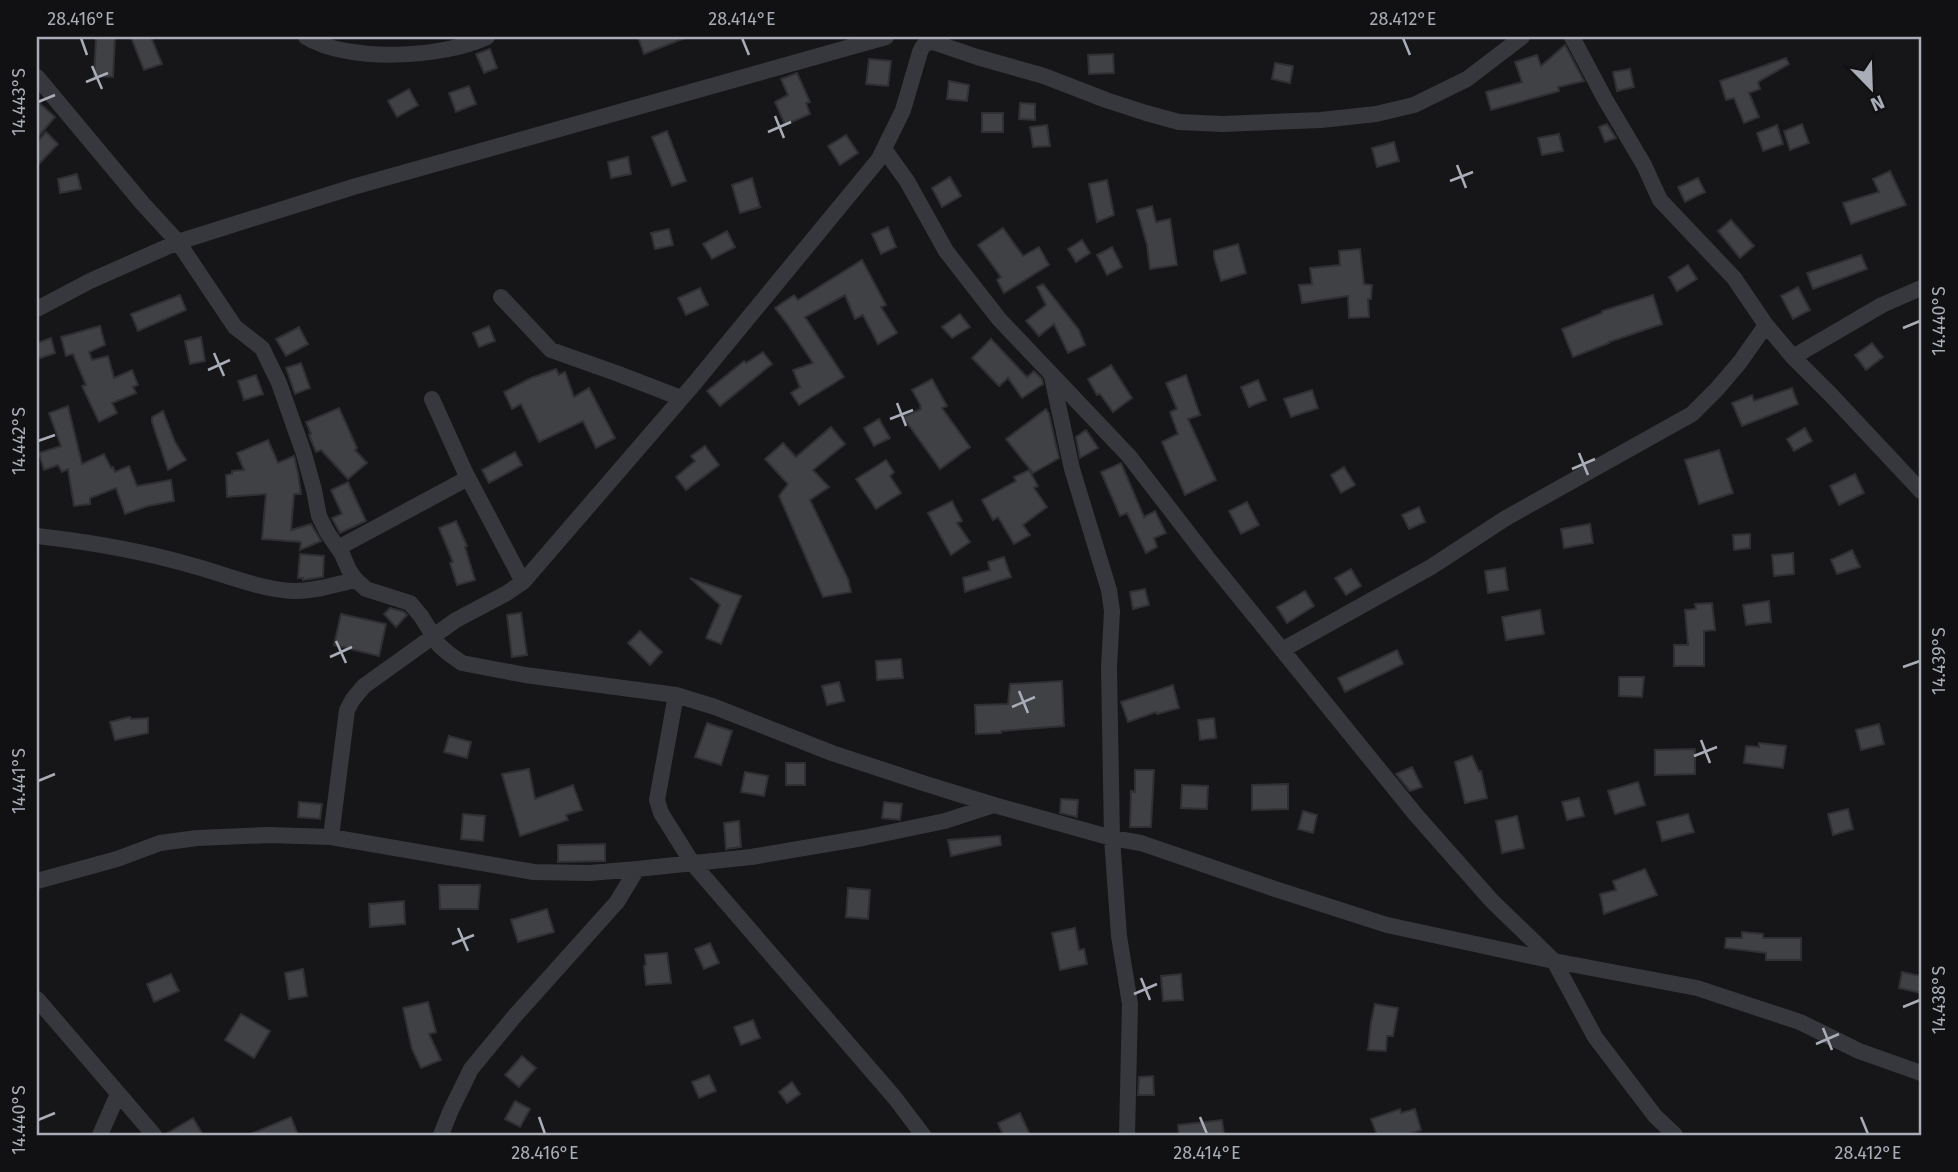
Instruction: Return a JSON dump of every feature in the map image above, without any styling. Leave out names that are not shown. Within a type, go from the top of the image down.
[{"type":"street","points":[[306,37],[318,44],[386,55],[452,49],[486,37]]},
{"type":"street","points":[[37,309],[90,281],[178,242],[353,187],[886,37]]},
{"type":"street","points":[[331,837],[347,710],[353,699],[364,686],[456,620],[523,582],[681,398],[879,159],[903,110],[920,52],[927,43],[1044,76],[1146,113],[1179,122],[1222,124],[1321,120],[1376,114],[1414,105],[1467,79],[1522,37]]},
{"type":"street","points":[[1573,37],[1644,165],[1660,200],[1734,278],[1766,325],[1793,357],[1921,491]]},
{"type":"street","points":[[37,77],[178,242],[234,327],[262,348],[279,383],[304,454],[320,516],[356,580],[366,589],[410,603],[421,615],[433,638],[462,663],[525,675],[676,695],[715,707],[832,753],[993,805],[1112,838],[1141,843],[1387,925],[1697,988],[1800,1021],[1859,1051],[1921,1073]]},
{"type":"street","points":[[884,149],[907,181],[946,251],[999,319],[1129,456],[1206,556],[1416,815],[1492,901],[1554,961],[1595,1037],[1655,1116],[1675,1135]]},
{"type":"street","points":[[1793,357],[1882,304],[1921,288]]},
{"type":"street","points":[[501,297],[551,350],[681,398]]},
{"type":"street","points":[[1282,650],[1431,567],[1506,518],[1692,414],[1740,362],[1766,325]]},
{"type":"street","points":[[1051,374],[1072,469],[1109,590],[1112,611],[1109,680],[1112,838],[1119,936],[1130,1004],[1127,1135]]},
{"type":"street","points":[[432,399],[468,478],[523,582]]},
{"type":"street","points":[[338,548],[468,478]]},
{"type":"street","points":[[37,536],[92,543],[192,565],[264,587],[293,591],[312,590],[356,580]]},
{"type":"street","points":[[676,695],[657,800],[661,813],[693,864],[886,1088],[923,1135]]},
{"type":"street","points":[[37,881],[117,859],[160,842],[257,835],[331,837],[534,872],[590,873],[751,857],[944,821],[993,805]]},
{"type":"street","points":[[441,1135],[471,1069],[617,902],[637,869]]},
{"type":"street","points":[[37,999],[155,1135]]},
{"type":"street","points":[[100,1135],[118,1094]]},
{"type":"building","points":[[96,37],[115,37],[113,77],[94,76]]},
{"type":"building","points":[[131,37],[151,37],[162,64],[144,70]]},
{"type":"building","points":[[638,37],[685,37],[685,38],[644,54]]},
{"type":"building","points":[[1565,45],[1584,81],[1558,87],[1559,91],[1491,110],[1486,92],[1522,82],[1515,62],[1537,55],[1541,66]]},
{"type":"building","points":[[490,49],[497,68],[484,73],[476,54]]},
{"type":"building","points":[[1113,54],[1114,73],[1089,74],[1088,55]]},
{"type":"building","points":[[1786,58],[1789,64],[1758,82],[1760,89],[1749,93],[1759,117],[1744,123],[1734,98],[1726,100],[1720,81]]},
{"type":"building","points":[[869,59],[891,61],[888,86],[866,84]]},
{"type":"building","points":[[1275,63],[1293,66],[1290,83],[1272,79]]},
{"type":"building","points":[[1630,69],[1634,87],[1617,91],[1613,72]]},
{"type":"building","points":[[797,73],[810,102],[806,103],[810,114],[785,125],[775,102],[788,95],[781,79]]},
{"type":"building","points":[[949,81],[969,85],[967,101],[947,99]]},
{"type":"building","points":[[469,86],[476,104],[456,112],[449,93]]},
{"type":"building","points":[[409,89],[418,105],[397,117],[388,101]]},
{"type":"building","points":[[37,101],[55,117],[37,138]]},
{"type":"building","points":[[1020,103],[1035,104],[1035,120],[1019,119]]},
{"type":"building","points":[[982,113],[1003,113],[1003,132],[982,132]]},
{"type":"building","points":[[1607,124],[1616,138],[1605,142],[1599,127]]},
{"type":"building","points":[[1802,124],[1809,143],[1790,150],[1784,131]]},
{"type":"building","points":[[1047,125],[1050,146],[1033,147],[1030,127]]},
{"type":"building","points":[[1777,125],[1783,144],[1763,151],[1757,133]]},
{"type":"building","points":[[667,131],[686,181],[672,186],[652,137]]},
{"type":"building","points":[[46,132],[58,144],[37,166],[37,142]]},
{"type":"building","points":[[1559,134],[1563,151],[1542,155],[1538,138]]},
{"type":"building","points":[[846,135],[858,153],[840,165],[828,146]]},
{"type":"building","points":[[1394,142],[1399,161],[1377,167],[1372,148]]},
{"type":"building","points":[[628,157],[631,174],[611,178],[608,162]]},
{"type":"building","points":[[1890,171],[1906,205],[1851,224],[1843,203],[1879,192],[1873,179]]},
{"type":"building","points":[[77,174],[81,189],[60,193],[58,179]]},
{"type":"building","points":[[950,177],[961,196],[942,207],[932,188]]},
{"type":"building","points":[[752,178],[760,207],[740,213],[732,185]]},
{"type":"building","points":[[1698,178],[1705,192],[1685,202],[1678,187]]},
{"type":"building","points":[[1107,180],[1114,215],[1097,222],[1089,184]]},
{"type":"building","points":[[1152,206],[1156,222],[1170,219],[1177,265],[1150,269],[1147,245],[1137,210]]},
{"type":"building","points":[[1731,220],[1754,246],[1740,258],[1718,231]]},
{"type":"building","points":[[888,227],[896,247],[881,254],[872,234]]},
{"type":"building","points":[[1003,228],[1023,256],[1039,247],[1049,265],[1004,293],[997,280],[1001,277],[978,245]]},
{"type":"building","points":[[669,229],[673,245],[655,249],[651,233]]},
{"type":"building","points":[[727,231],[735,247],[712,259],[703,244]]},
{"type":"building","points":[[1082,240],[1090,253],[1076,262],[1068,249]]},
{"type":"building","points":[[1238,244],[1246,273],[1221,281],[1214,251]]},
{"type":"building","points":[[1112,247],[1122,267],[1107,275],[1097,255]]},
{"type":"building","points":[[1360,249],[1364,284],[1372,285],[1371,299],[1368,299],[1369,317],[1349,318],[1348,296],[1302,303],[1299,285],[1312,284],[1310,268],[1340,265],[1339,251]]},
{"type":"building","points":[[1861,255],[1867,269],[1813,289],[1807,273]]},
{"type":"building","points":[[862,260],[886,305],[881,307],[897,333],[878,344],[863,315],[855,319],[845,295],[805,317],[844,377],[799,405],[791,393],[800,387],[793,370],[813,363],[775,308],[794,295],[798,300]]},
{"type":"building","points":[[1688,265],[1697,279],[1677,291],[1669,277]]},
{"type":"building","points":[[1043,284],[1079,330],[1085,345],[1068,353],[1054,324],[1039,336],[1026,321],[1046,305],[1037,287]]},
{"type":"building","points":[[1798,287],[1810,310],[1793,319],[1781,296]]},
{"type":"building","points":[[700,288],[708,305],[686,315],[678,298]]},
{"type":"building","points":[[180,295],[186,310],[138,331],[131,314]]},
{"type":"building","points":[[1653,295],[1662,324],[1573,357],[1562,329],[1602,311]]},
{"type":"building","points":[[960,314],[970,327],[952,338],[942,327]]},
{"type":"building","points":[[100,326],[105,345],[89,352],[92,360],[108,356],[114,378],[132,370],[138,385],[133,387],[136,393],[112,403],[117,413],[99,422],[82,386],[86,385],[73,354],[66,356],[61,337]]},
{"type":"building","points":[[489,326],[495,341],[479,347],[473,333]]},
{"type":"building","points":[[299,327],[308,344],[286,356],[276,339]]},
{"type":"building","points":[[201,337],[205,361],[190,364],[185,341]]},
{"type":"building","points":[[51,338],[55,353],[37,359],[37,343]]},
{"type":"building","points":[[991,339],[1027,377],[1034,371],[1043,384],[1022,398],[1008,378],[999,386],[972,358]]},
{"type":"building","points":[[1872,343],[1883,357],[1866,370],[1855,355]]},
{"type":"building","points":[[763,352],[772,364],[720,406],[707,391],[744,361],[746,363]]},
{"type":"building","points":[[301,363],[310,388],[295,394],[286,368]]},
{"type":"building","points":[[1111,365],[1132,398],[1113,412],[1100,394],[1097,395],[1088,379]]},
{"type":"building","points":[[556,369],[559,375],[565,372],[574,397],[589,388],[615,438],[596,448],[583,421],[539,442],[521,404],[512,409],[504,392]]},
{"type":"building","points":[[256,375],[263,394],[244,400],[238,381]]},
{"type":"building","points":[[1186,375],[1200,415],[1188,419],[1216,480],[1185,495],[1162,442],[1178,434],[1170,412],[1177,409],[1166,383]]},
{"type":"building","points":[[932,379],[947,406],[942,408],[970,447],[940,469],[903,417],[921,409],[912,390]]},
{"type":"building","points":[[1258,380],[1266,400],[1249,407],[1241,387]]},
{"type":"building","points":[[1792,388],[1798,404],[1742,426],[1732,403],[1752,395],[1754,401]]},
{"type":"building","points":[[1312,390],[1318,408],[1291,417],[1284,399]]},
{"type":"building","points":[[68,406],[82,464],[104,454],[115,472],[129,466],[137,486],[171,480],[174,501],[125,514],[116,488],[90,498],[90,504],[74,506],[68,469],[62,472],[58,465],[44,470],[39,453],[61,446],[49,413]]},
{"type":"building","points":[[339,408],[357,448],[355,450],[367,463],[348,479],[321,450],[316,452],[306,422]]},
{"type":"building","points":[[1046,409],[1059,458],[1033,473],[1006,439]]},
{"type":"building","points":[[163,411],[175,442],[186,460],[168,470],[152,422],[152,417]]},
{"type":"building","points":[[879,419],[890,438],[874,446],[864,428]]},
{"type":"building","points":[[831,427],[845,444],[813,470],[829,487],[810,500],[848,579],[851,592],[823,597],[779,496],[788,484],[765,459],[783,443],[796,457]]},
{"type":"building","points":[[1805,428],[1812,441],[1794,451],[1787,439]]},
{"type":"building","points":[[1086,430],[1098,448],[1080,458],[1076,437]]},
{"type":"building","points":[[268,440],[278,463],[294,456],[301,494],[294,494],[291,530],[311,524],[321,541],[300,550],[301,542],[262,539],[266,494],[227,497],[226,475],[232,474],[232,471],[244,470],[237,453]]},
{"type":"building","points":[[705,446],[719,465],[686,490],[676,477],[695,461],[691,456]]},
{"type":"building","points":[[1719,450],[1733,493],[1699,504],[1685,460]]},
{"type":"building","points":[[515,452],[522,465],[489,483],[482,470]]},
{"type":"building","points":[[886,460],[894,472],[890,476],[901,493],[876,509],[856,479]]},
{"type":"building","points":[[1121,463],[1144,517],[1155,511],[1166,533],[1154,538],[1157,547],[1146,553],[1127,513],[1120,516],[1101,472]]},
{"type":"building","points":[[1344,467],[1355,485],[1341,493],[1331,475]]},
{"type":"building","points":[[1029,470],[1038,486],[1034,488],[1047,507],[1023,525],[1030,535],[1014,544],[998,517],[993,520],[982,500],[1016,481],[1014,477]]},
{"type":"building","points":[[1855,474],[1864,493],[1839,505],[1830,486]]},
{"type":"building","points":[[348,482],[366,521],[340,533],[332,518],[342,514],[331,490]]},
{"type":"building","points":[[952,501],[962,521],[957,523],[970,542],[951,555],[928,513]]},
{"type":"building","points":[[1247,502],[1259,525],[1241,534],[1229,511]]},
{"type":"building","points":[[1419,507],[1425,522],[1409,529],[1402,515]]},
{"type":"building","points":[[456,521],[467,546],[465,547],[475,580],[457,585],[450,563],[453,562],[439,528]]},
{"type":"building","points":[[1590,524],[1593,543],[1564,548],[1561,529]]},
{"type":"building","points":[[1750,534],[1750,548],[1734,550],[1733,535]]},
{"type":"building","points":[[1852,550],[1860,567],[1837,574],[1831,560]]},
{"type":"building","points":[[1793,553],[1794,574],[1774,576],[1772,555]]},
{"type":"building","points":[[300,554],[324,556],[323,577],[303,580],[298,578]]},
{"type":"building","points":[[1004,557],[1011,577],[965,592],[963,578],[990,570],[988,562]]},
{"type":"building","points":[[1505,568],[1508,590],[1488,593],[1485,571]]},
{"type":"building","points":[[1351,569],[1361,586],[1346,595],[1335,578]]},
{"type":"building","points":[[690,578],[741,596],[721,644],[706,638],[720,605]]},
{"type":"building","points":[[1145,589],[1149,605],[1133,609],[1130,592]]},
{"type":"building","points":[[1305,591],[1314,606],[1287,623],[1277,607]]},
{"type":"building","points":[[1769,601],[1771,622],[1746,625],[1743,605]]},
{"type":"building","points":[[1712,603],[1715,630],[1704,631],[1704,666],[1674,666],[1674,645],[1688,645],[1685,610],[1696,609],[1695,604]]},
{"type":"building","points":[[390,608],[407,615],[396,627],[384,614]]},
{"type":"building","points":[[1540,610],[1544,634],[1506,640],[1502,617]]},
{"type":"building","points":[[521,613],[527,655],[512,657],[507,615]]},
{"type":"building","points":[[341,614],[386,624],[379,656],[334,645]]},
{"type":"building","points":[[640,631],[662,652],[650,665],[628,643]]},
{"type":"building","points":[[1397,650],[1403,664],[1345,692],[1338,678]]},
{"type":"building","points":[[901,659],[903,678],[877,680],[876,661]]},
{"type":"building","points":[[1619,677],[1644,677],[1642,697],[1619,696]]},
{"type":"building","points":[[1062,681],[1064,726],[976,734],[975,705],[1008,704],[1010,684]]},
{"type":"building","points":[[839,682],[844,701],[827,705],[822,686]]},
{"type":"building","points":[[1173,685],[1179,708],[1157,714],[1156,712],[1128,722],[1121,702]]},
{"type":"building","points":[[130,717],[148,718],[148,733],[115,740],[110,722]]},
{"type":"building","points":[[1214,718],[1216,738],[1200,740],[1198,720]]},
{"type":"building","points":[[707,723],[732,731],[721,765],[695,757]]},
{"type":"building","points":[[1879,724],[1884,744],[1861,750],[1856,730]]},
{"type":"building","points":[[449,736],[471,742],[467,758],[444,752]]},
{"type":"building","points":[[1759,743],[1786,746],[1783,768],[1744,763],[1746,746],[1759,747]]},
{"type":"building","points":[[1695,749],[1695,774],[1655,775],[1655,750]]},
{"type":"building","points":[[1472,756],[1479,772],[1481,771],[1487,798],[1465,803],[1455,762]]},
{"type":"building","points":[[786,763],[805,763],[805,785],[786,785]]},
{"type":"building","points":[[1412,767],[1422,787],[1410,791],[1396,774]]},
{"type":"building","points":[[529,769],[535,799],[573,785],[582,810],[566,815],[568,820],[520,836],[502,774]]},
{"type":"building","points":[[1135,770],[1154,770],[1151,827],[1130,827],[1131,791],[1135,792]]},
{"type":"building","points":[[745,772],[768,776],[764,796],[741,792]]},
{"type":"building","points":[[1638,782],[1645,805],[1615,814],[1608,791]]},
{"type":"building","points":[[1288,784],[1288,809],[1252,810],[1252,785]]},
{"type":"building","points":[[1182,785],[1208,786],[1207,809],[1181,808]]},
{"type":"building","points":[[1579,798],[1584,816],[1567,820],[1562,802]]},
{"type":"building","points":[[1061,799],[1078,800],[1077,817],[1060,813]]},
{"type":"building","points":[[299,802],[322,804],[320,819],[298,817]]},
{"type":"building","points":[[884,802],[902,804],[900,820],[882,818]]},
{"type":"building","points":[[1848,809],[1853,829],[1833,835],[1828,814]]},
{"type":"building","points":[[1303,811],[1317,815],[1313,833],[1298,829]]},
{"type":"building","points":[[463,814],[485,816],[483,841],[461,839]]},
{"type":"building","points":[[1688,814],[1694,832],[1662,841],[1657,822]]},
{"type":"building","points":[[1517,816],[1524,848],[1502,853],[1496,821]]},
{"type":"building","points":[[739,821],[741,847],[726,849],[724,823]]},
{"type":"building","points":[[1000,836],[1001,845],[951,856],[948,840]]},
{"type":"building","points":[[605,844],[605,861],[558,862],[558,845]]},
{"type":"building","points":[[1645,869],[1657,895],[1604,914],[1600,894],[1616,890],[1613,881]]},
{"type":"building","points":[[439,885],[480,885],[478,909],[440,909]]},
{"type":"building","points":[[848,888],[870,890],[868,919],[846,917]]},
{"type":"building","points":[[404,901],[405,924],[370,927],[369,904]]},
{"type":"building","points":[[547,909],[554,932],[518,942],[511,920]]},
{"type":"building","points":[[1075,928],[1079,950],[1084,949],[1087,964],[1060,970],[1052,933]]},
{"type":"building","points":[[1742,932],[1763,934],[1763,938],[1801,938],[1801,960],[1766,960],[1766,953],[1725,948],[1726,938],[1742,938]]},
{"type":"building","points":[[710,943],[719,963],[704,969],[695,949]]},
{"type":"building","points":[[667,953],[671,983],[646,985],[645,955]]},
{"type":"building","points":[[303,969],[307,996],[289,999],[285,973]]},
{"type":"building","points":[[1902,972],[1921,976],[1921,993],[1899,988]]},
{"type":"building","points":[[171,974],[179,991],[154,1002],[147,984]]},
{"type":"building","points":[[1181,974],[1183,1000],[1163,1001],[1161,976]]},
{"type":"building","points":[[428,1002],[436,1032],[429,1034],[441,1060],[421,1068],[412,1049],[403,1008]]},
{"type":"building","points":[[1375,1004],[1398,1008],[1393,1036],[1387,1036],[1386,1051],[1368,1050]]},
{"type":"building","points":[[241,1014],[270,1031],[254,1058],[225,1040]]},
{"type":"building","points":[[753,1020],[760,1038],[741,1045],[734,1027]]},
{"type":"building","points":[[522,1056],[536,1068],[519,1087],[505,1075]]},
{"type":"building","points":[[709,1075],[716,1091],[699,1098],[692,1082]]},
{"type":"building","points":[[1153,1076],[1154,1095],[1138,1095],[1139,1077]]},
{"type":"building","points":[[792,1082],[800,1094],[787,1103],[779,1092]]},
{"type":"building","points":[[515,1101],[530,1109],[520,1127],[505,1119]]},
{"type":"building","points":[[1400,1109],[1401,1113],[1415,1109],[1421,1130],[1406,1135],[1377,1135],[1371,1119]]},
{"type":"building","points":[[1020,1113],[1030,1135],[1003,1135],[998,1123]]},
{"type":"building","points":[[291,1117],[298,1135],[248,1135]]},
{"type":"building","points":[[193,1118],[203,1135],[164,1135]]},
{"type":"building","points":[[1222,1120],[1224,1135],[1179,1135],[1178,1125]]}]
